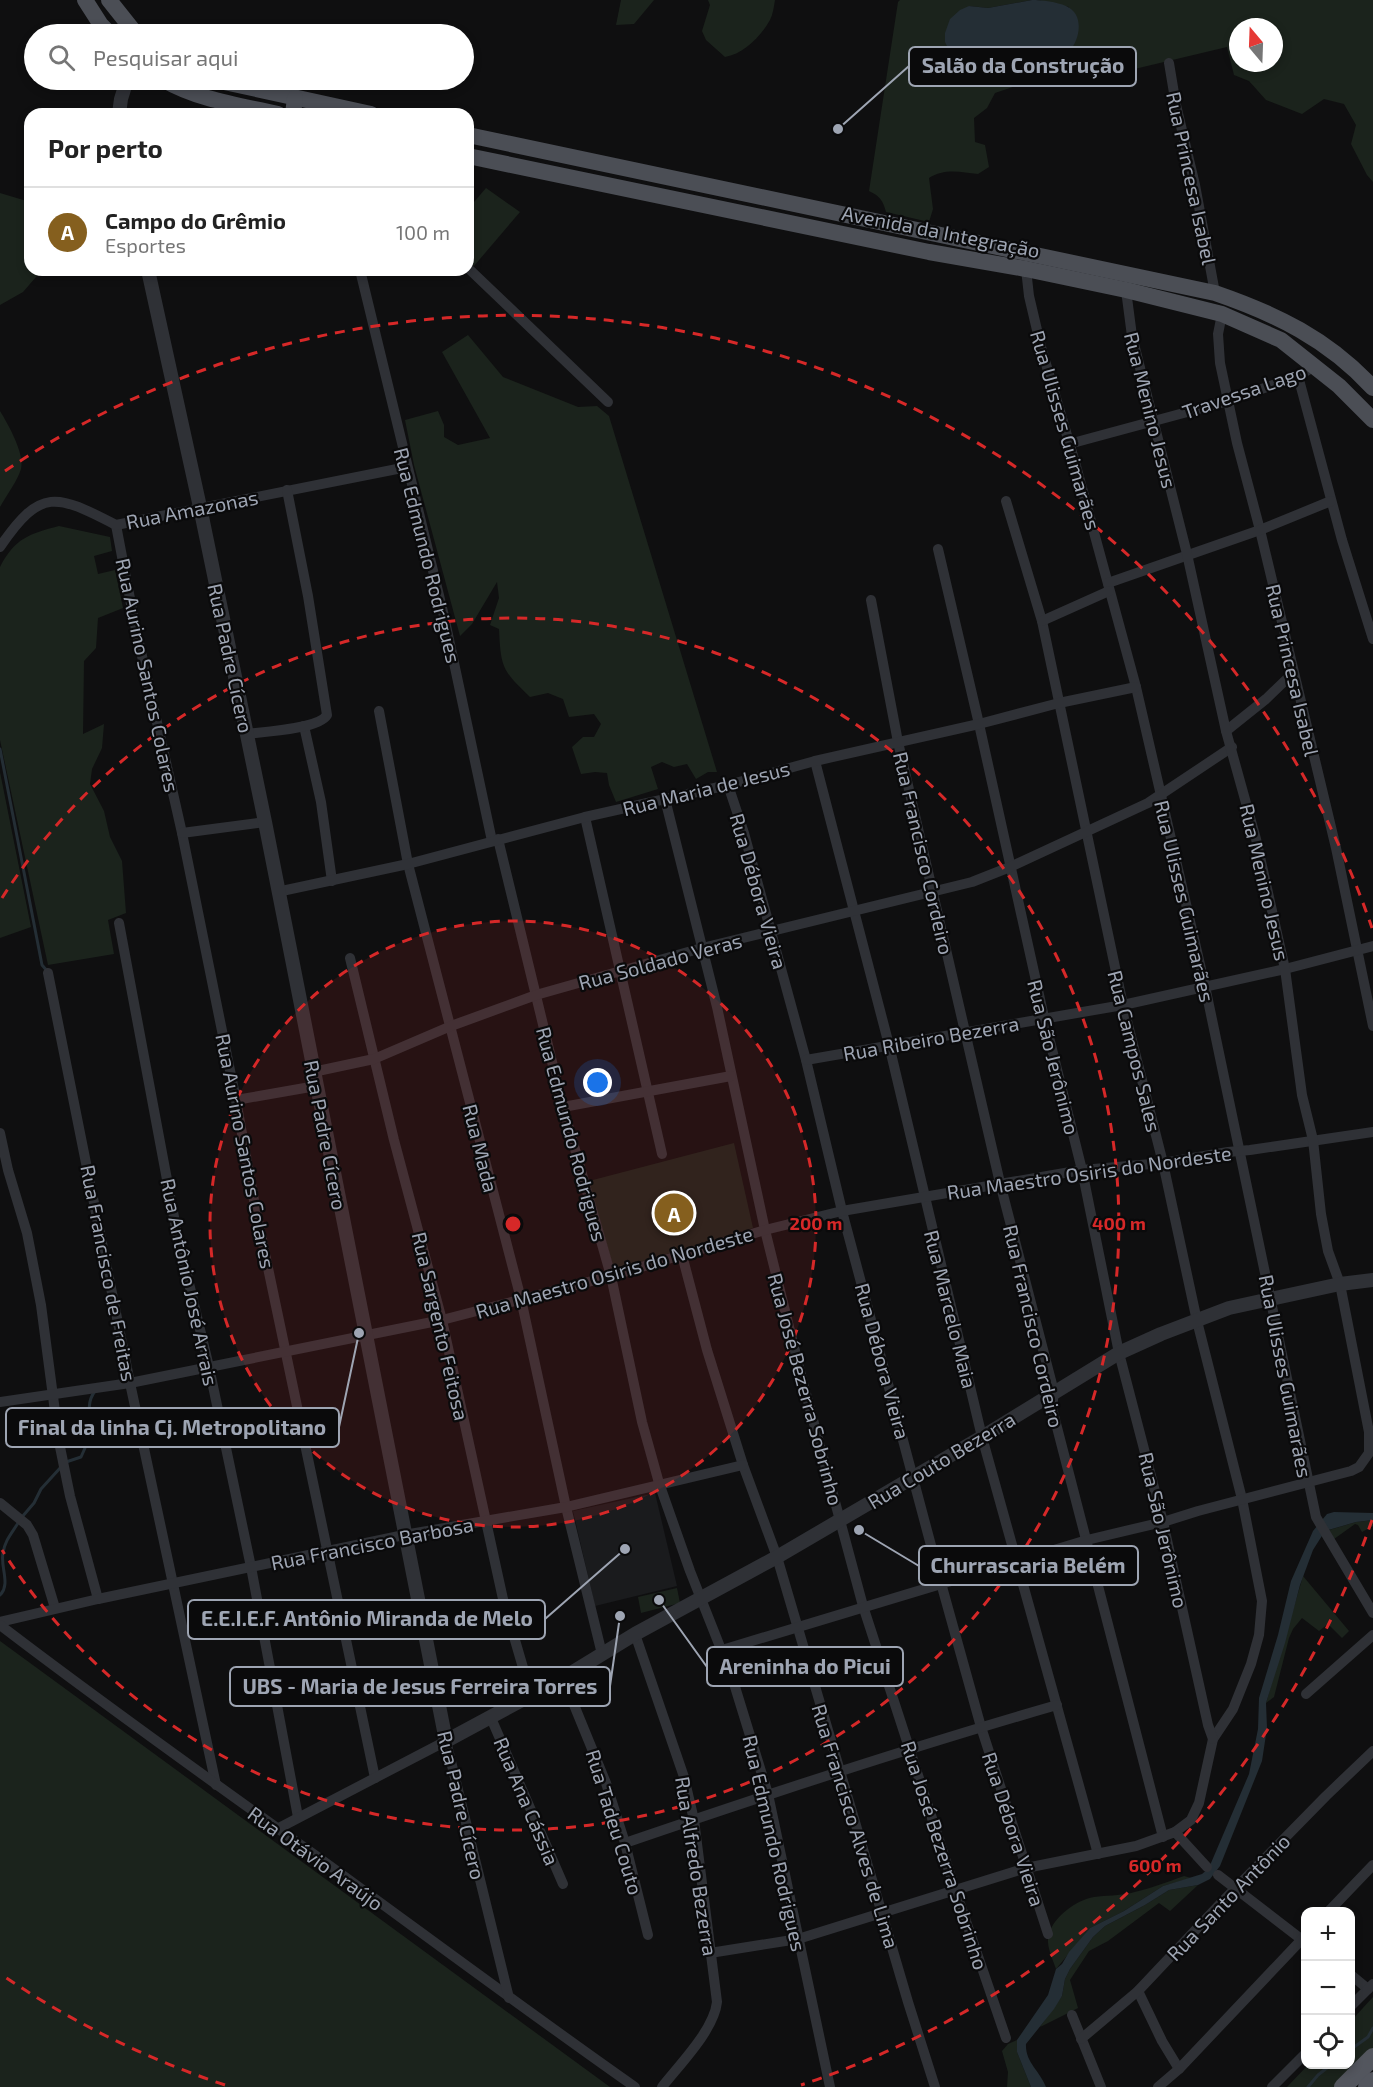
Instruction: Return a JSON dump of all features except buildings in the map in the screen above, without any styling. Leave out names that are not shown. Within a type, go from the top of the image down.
[{"type":"highway","points":[[1343,2087],[1373,2057]]},
{"type":"highway","points":[[1367,2087],[1373,2081]]},
{"type":"main road","points":[[85,0],[100,24]]},
{"type":"main road","points":[[109,0],[128,24]]},
{"type":"main road","points":[[183,90],[208,99],[250,108]]},
{"type":"main road","points":[[249,90],[290,102],[330,108]]},
{"type":"main road","name":"Avenida da Integração","points":[[474,136],[1215,292],[1285,320],[1320,342],[1358,371],[1373,388]]},
{"type":"main road","name":"Avenida da Integração","points":[[474,157],[929,252],[1026,269],[1126,290],[1222,314],[1281,340],[1340,386],[1373,420]]},
{"type":"main road","points":[[901,245],[905,226]]},
{"type":"main road","points":[[929,252],[933,233]]},
{"type":"street","name":"Rua Princesa Isabel","points":[[1169,63],[1215,292]]},
{"type":"street","points":[[120,108],[124,90]]},
{"type":"street","name":"Rua Ulisses Guimarães","points":[[1026,269],[1029,296],[1041,347],[1136,687],[1205,986],[1316,1518],[1373,1613]]},
{"type":"street","points":[[474,274],[608,402]]},
{"type":"street","name":"Rua Padre Cícero","points":[[149,276],[265,822],[446,1741],[509,1998]]},
{"type":"street","name":"Rua Edmundo Rodrigues","points":[[361,276],[444,616],[495,840],[563,1107],[611,1276],[642,1422],[659,1484],[700,1600],[723,1650],[768,1794],[830,2087]]},
{"type":"street","name":"Rua Menino Jesus","points":[[1126,290],[1132,336],[1152,422],[1187,554],[1226,731],[1256,839],[1285,969],[1302,1095],[1312,1140],[1321,1214],[1328,1251],[1340,1284],[1370,1443],[1369,1453],[1364,1462],[1351,1471],[1308,1481]]},
{"type":"street","name":"Rua Princesa Isabel","points":[[1222,314],[1218,327],[1218,346],[1237,443],[1336,848],[1373,1026]]},
{"type":"street","name":"Travessa Lago","points":[[1069,444],[1228,400],[1298,376],[1315,366]]},
{"type":"street","points":[[1298,376],[1331,501],[1373,639]]},
{"type":"street","name":"Rua Amazonas","points":[[0,547],[22,518],[36,507],[51,501],[79,506],[116,525],[407,467]]},
{"type":"street","points":[[246,734],[303,726],[326,718],[328,709],[288,490]]},
{"type":"street","name":"Rua Campos Sales","points":[[1006,501],[1042,621],[1123,1005],[1163,1163],[1197,1320],[1242,1499],[1262,1601],[1259,1635],[1251,1664],[1233,1709],[1213,1739]]},
{"type":"street","points":[[1042,621],[1109,587],[1187,554],[1260,530],[1331,501]]},
{"type":"street","name":"Rua Aurino Santos Colares","points":[[116,525],[135,625],[182,833],[237,1100],[255,1206],[375,1778]]},
{"type":"street","name":"Rua São Jerônimo","points":[[938,549],[1044,1017],[1082,1170],[1119,1353],[1163,1522],[1213,1739]]},
{"type":"street","name":"Rua Francisco Cordeiro","points":[[871,600],[898,742],[967,1032],[1000,1183],[1054,1392],[1052,1408],[1163,1837]]},
{"type":"street","points":[[1226,731],[1258,706],[1293,673]]},
{"type":"street","name":"Rua Maria de Jesus","points":[[277,892],[408,864],[585,817],[728,785],[815,761],[1136,687]]},
{"type":"street","name":"Rua Mada","points":[[379,711],[408,864],[520,1299],[566,1507],[602,1654]]},
{"type":"street","points":[[303,726],[321,802],[332,881]]},
{"type":"street","name":"Rua Soldado Veras","points":[[237,1100],[315,1079],[374,1059],[451,1026],[536,995],[702,948],[972,882],[1010,867],[1148,803],[1232,747]]},
{"type":"street","name":"Rua Marcelo Maia","points":[[815,761],[888,1045],[982,1437],[1098,1854]]},
{"type":"street","name":"Rua Débora Vieira","points":[[728,785],[806,1060],[842,1211],[981,1727],[1048,1934]]},
{"type":"street","name":"Rua José Bezerra Sobrinho","points":[[665,799],[702,948],[765,1230],[863,1606],[1006,2038]]},
{"type":"street","points":[[585,817],[662,1154]]},
{"type":"street","points":[[182,833],[265,822]]},
{"type":"street","name":"Rua Antônio José Arrais","points":[[119,923],[177,1233],[209,1367],[251,1567],[298,1817]]},
{"type":"street","name":"Rua Ribeiro Bezerra","points":[[806,1060],[1123,1005],[1285,969],[1373,946]]},
{"type":"street","name":"Rua Sargento Feitosa","points":[[350,958],[442,1320],[503,1599],[531,1695]]},
{"type":"street","name":"Rua Francisco de Freitas","points":[[48,973],[130,1383],[216,1785]]},
{"type":"street","points":[[563,1107],[731,1076]]},
{"type":"street","name":"Rua Maestro Osiris do Nordeste","points":[[0,1402],[130,1383],[442,1320],[611,1276],[765,1230],[842,1211],[1082,1170],[1163,1163],[1373,1132]]},
{"type":"street","points":[[0,1133],[8,1170],[27,1233],[41,1305],[59,1442],[70,1496],[98,1599]]},
{"type":"street","name":"Rua Francisco Alves de Lima","points":[[682,1255],[706,1350],[743,1465],[777,1557],[935,2087]]},
{"type":"street","name":"Rua Couto Bezerra","points":[[277,1829],[563,1678],[635,1634],[777,1557],[914,1477],[1119,1353],[1229,1308],[1340,1284],[1373,1280]]},
{"type":"street","name":"Rua Francisco Barbosa","points":[[0,1624],[55,1608],[404,1535],[566,1507],[743,1465]]},
{"type":"street","points":[[723,1650],[796,1626],[1087,1540],[1163,1522],[1308,1481]]},
{"type":"street","points":[[0,1503],[27,1526],[33,1535],[38,1545],[55,1608]]},
{"type":"street","name":"Rua Otávio Araújo","points":[[0,1624],[216,1785],[635,2087]]},
{"type":"street","name":"Rua Alfredo Bezerra","points":[[635,1634],[673,1739],[694,1820],[716,1989],[716,2012],[706,2029],[662,2087]]},
{"type":"street","points":[[1306,1694],[1373,1635]]},
{"type":"street","name":"Rua Tadeu Couto","points":[[563,1678],[606,1783],[625,1843],[648,1935]]},
{"type":"street","points":[[625,1843],[839,1771],[1057,1705]]},
{"type":"street","name":"Rua Ana Cássia","points":[[491,1718],[563,1884]]},
{"type":"street","points":[[710,1953],[798,1939],[1026,1868],[1136,1846],[1175,1832],[1191,1820],[1196,1811],[1213,1739]]},
{"type":"street","name":"Rua Santo Antônio","points":[[1081,2038],[1138,1991],[1326,1796],[1373,1751]]},
{"type":"street","points":[[1175,1832],[1207,1867]]},
{"type":"street","points":[[1332,1907],[1373,1865]]},
{"type":"street","points":[[1218,1875],[1301,1936]]},
{"type":"street","points":[[1165,2085],[1301,1939]]},
{"type":"street","points":[[1355,1977],[1371,1987],[1355,2002]]},
{"type":"street","points":[[1138,1991],[1162,2041],[1179,2069]]},
{"type":"street","points":[[1072,2015],[1101,2087]]},
{"type":"street","points":[[1272,2087],[1301,2057]]},
{"type":"shaded area","points":[[621,0],[654,0],[634,24],[616,25]]},
{"type":"shaded area","points":[[708,0],[775,0],[770,20],[757,38],[739,52],[725,57],[706,40],[702,31],[710,5]]},
{"type":"shaded area","points":[[900,0],[1032,0],[988,8],[969,6],[951,54],[968,65],[993,72],[1006,58],[1014,55],[1060,54],[1069,7],[1037,0],[1373,0],[1373,182],[1351,144],[1356,125],[1344,104],[1324,99],[1302,114],[1266,100],[1249,81],[1234,75],[1233,72],[1283,72],[1283,18],[1229,18],[1229,55],[1227,47],[1122,72],[1104,62],[1061,71],[995,93],[987,108],[974,118],[975,142],[985,145],[989,167],[978,174],[947,172],[929,178],[933,209],[929,222],[886,212],[880,199],[869,191]]},
{"type":"shaded area","points":[[1032,0],[1066,6],[1076,15],[1078,34],[1069,52],[1013,55],[998,63],[990,75],[976,76],[968,65],[951,54],[945,42],[945,33],[950,19],[960,10],[969,6],[988,8]]},
{"type":"shaded area","points":[[486,188],[520,212],[474,266],[474,202]]},
{"type":"shaded area","points":[[0,193],[24,200],[24,276],[37,276],[23,292],[0,305]]},
{"type":"shaded area","points":[[468,335],[503,377],[578,407],[597,406],[609,416],[717,772],[708,772],[696,779],[687,764],[674,767],[662,762],[651,767],[658,789],[616,802],[607,773],[581,774],[572,747],[583,737],[594,737],[601,724],[594,714],[569,717],[563,699],[548,693],[530,697],[508,674],[502,661],[499,629],[490,625],[499,598],[497,582],[472,624],[460,636],[414,465],[405,420],[438,411],[444,425],[444,437],[458,445],[490,438],[442,352]]},
{"type":"shaded area","points":[[0,411],[15,439],[22,463],[17,478],[0,507]]},
{"type":"shaded area","points":[[59,526],[110,537],[112,551],[94,556],[98,574],[115,570],[123,608],[98,618],[96,648],[84,661],[83,734],[104,724],[102,748],[92,769],[90,784],[104,811],[110,837],[122,861],[126,913],[108,920],[114,954],[48,965],[0,740],[0,567],[17,543],[31,535]]},
{"type":"shaded area","points":[[0,772],[31,927],[0,938]]},
{"type":"shaded area","points":[[734,1143],[753,1228],[614,1270],[589,1181]]},
{"type":"shaded area","points":[[655,1493],[677,1586],[595,1606],[573,1511]]},
{"type":"shaded area","points":[[1334,1512],[1373,1513],[1373,1520],[1356,1522],[1325,1531],[1313,1550],[1300,1585],[1266,1703],[1267,1728],[1262,1761],[1220,1866],[1210,1879],[1198,1885],[1169,1890],[1105,1926],[1093,1937],[1070,1969],[1065,1979],[1062,1996],[1054,2009],[1026,2044],[1030,2061],[1046,2087],[1031,2087],[1017,2052],[1017,2040],[1048,1995],[1056,1969],[1069,1952],[1090,1928],[1124,1911],[1163,1886],[1202,1874],[1208,1869],[1249,1774],[1258,1729],[1259,1698],[1291,1581],[1313,1531],[1327,1514]]},
{"type":"shaded area","points":[[1373,1520],[1373,1526],[1362,1532],[1355,1524],[1334,1539],[1329,1530],[1356,1522]]},
{"type":"shaded area","points":[[1303,1576],[1349,1631],[1342,1638],[1328,1624],[1319,1631],[1302,1618],[1289,1638],[1274,1697],[1266,1703]]},
{"type":"shaded area","points":[[677,1588],[680,1603],[641,1613],[638,1597]]},
{"type":"shaded area","points":[[0,1641],[610,2087],[0,2087]]},
{"type":"shaded area","points":[[1184,1876],[1191,1878],[1163,1886],[1124,1911],[1090,1928],[1056,1969],[1049,1950],[1048,1938],[1054,1924],[1065,1911],[1087,1899],[1131,1893]]},
{"type":"shaded area","points":[[1198,1885],[1170,1911],[1159,1903],[1108,1941],[1089,1951],[1070,1980],[1078,2008],[1040,2027],[1062,1996],[1065,1979],[1070,1969],[1093,1937],[1105,1926],[1169,1890]]},
{"type":"shaded area","points":[[1373,1997],[1373,2049],[1355,2067],[1355,2017]]},
{"type":"shaded area","points":[[1017,2040],[1017,2052],[1031,2087],[1007,2087],[1008,2072],[1002,2051],[1008,2044]]},
{"type":"shaded area","points":[[1304,2069],[1354,2069],[1336,2087],[1287,2087]]},
{"type":"waterway","points":[[0,749],[42,965],[48,972]]},
{"type":"waterway","points":[[66,1462],[81,1457],[89,1439],[92,1439],[89,1409],[95,1391]]},
{"type":"waterway","points":[[22,1517],[34,1503],[41,1489],[61,1467]]},
{"type":"waterway","points":[[0,1595],[5,1586],[2,1558],[4,1548],[18,1523]]},
{"type":"waterway","points":[[1355,2046],[1368,2037],[1373,2028]]},
{"type":"waterway","points":[[1308,2087],[1326,2069]]},
{"type":"place","name":"Salão da Construção","points":[[838,129]]},
{"type":"place","name":"Campo do Grêmio","points":[[674,1213]]},
{"type":"place","name":"Final da linha Cj. Metropolitano","points":[[359,1333]]},
{"type":"place","name":"Churrascaria Belém","points":[[859,1530]]},
{"type":"place","name":"E.E.I.E.F. Antônio Miranda de Melo","points":[[625,1549]]},
{"type":"place","name":"Areninha do Picui","points":[[659,1600]]},
{"type":"place","name":"UBS - Maria de Jesus Ferreira Torres","points":[[620,1616]]}]
